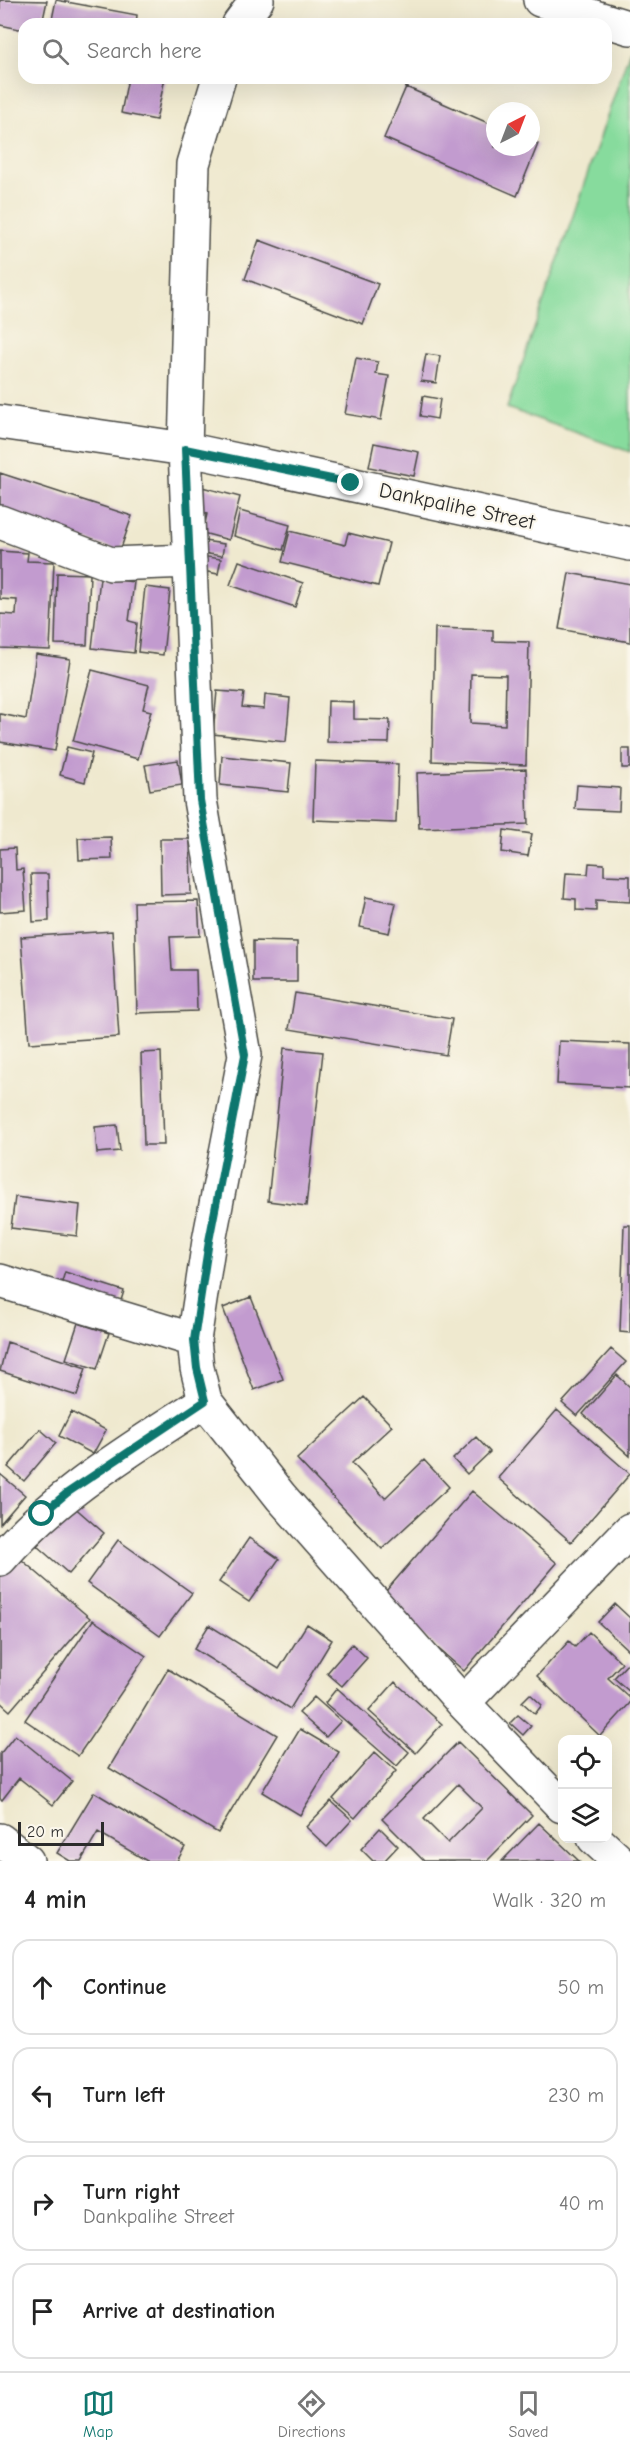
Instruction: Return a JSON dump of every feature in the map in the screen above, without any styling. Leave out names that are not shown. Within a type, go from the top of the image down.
[{"type":"street","points":[[243,18],[257,0]]},
{"type":"street","points":[[540,0],[598,18]]},
{"type":"street","points":[[612,22],[630,28]]},
{"type":"street","points":[[217,84],[193,164],[185,449],[200,800],[245,1055],[209,1241],[194,1340],[197,1368],[205,1401],[281,1497],[463,1703],[558,1802]]},
{"type":"street","name":"Dankpalihe Street","points":[[0,422],[185,449],[630,544]]},
{"type":"street","points":[[0,522],[111,564],[190,561]]},
{"type":"street","points":[[0,1281],[194,1340]]},
{"type":"street","points":[[0,1559],[29,1527],[67,1493],[205,1401]]},
{"type":"street","points":[[463,1703],[630,1530]]},
{"type":"street","points":[[0,1840],[27,1861]]},
{"type":"street","points":[[599,1843],[619,1861]]},
{"type":"green space","points":[[630,50],[630,452],[507,408]]},
{"type":"building","points":[[0,0],[47,1],[43,18],[18,18],[18,29],[0,25]]},
{"type":"building","points":[[56,0],[137,15],[137,18],[52,18]]},
{"type":"building","points":[[127,84],[164,84],[156,120],[121,113]]},
{"type":"building","points":[[406,87],[486,122],[486,156],[533,156],[517,196],[384,138]]},
{"type":"building","points":[[259,240],[378,284],[363,324],[245,279]]},
{"type":"building","points":[[426,354],[440,356],[436,383],[421,381]]},
{"type":"building","points":[[356,358],[378,362],[376,374],[389,376],[381,420],[345,414]]},
{"type":"building","points":[[423,396],[440,399],[437,419],[420,416]]},
{"type":"building","points":[[374,443],[419,452],[414,476],[369,467]]},
{"type":"building","points":[[0,473],[132,516],[120,551],[0,512]]},
{"type":"building","points":[[202,487],[240,497],[229,540],[203,533],[207,514],[196,510]]},
{"type":"building","points":[[240,511],[290,525],[283,550],[234,536]]},
{"type":"building","points":[[290,531],[345,545],[348,533],[389,543],[378,586],[282,562]]},
{"type":"building","points":[[204,541],[224,544],[222,556],[202,553]]},
{"type":"building","points":[[0,551],[28,553],[27,561],[54,562],[50,650],[0,648],[0,614],[16,615],[17,600],[0,599]]},
{"type":"building","points":[[201,556],[221,559],[218,574],[198,570]]},
{"type":"building","points":[[239,561],[303,583],[295,607],[230,585]]},
{"type":"building","points":[[57,573],[90,574],[87,645],[55,644]]},
{"type":"building","points":[[569,573],[630,584],[630,642],[559,629]]},
{"type":"building","points":[[100,578],[134,582],[129,621],[137,623],[134,653],[92,648]]},
{"type":"building","points":[[145,587],[170,590],[163,655],[138,652]]},
{"type":"building","points":[[435,628],[493,630],[493,641],[529,642],[526,765],[432,761]],"holes":[[[471,674],[506,675],[505,725],[470,723]]]},
{"type":"building","points":[[36,654],[70,659],[55,751],[0,742],[0,714],[26,719]]},
{"type":"building","points":[[92,670],[149,685],[143,709],[151,711],[138,759],[73,741]]},
{"type":"building","points":[[217,691],[244,693],[242,707],[264,709],[265,695],[290,698],[286,742],[213,734]]},
{"type":"building","points":[[328,701],[354,702],[354,719],[390,720],[389,743],[327,742]]},
{"type":"building","points":[[67,747],[92,753],[85,782],[60,775]]},
{"type":"building","points":[[622,749],[630,749],[630,768],[622,768]]},
{"type":"building","points":[[222,756],[291,763],[288,792],[220,785]]},
{"type":"building","points":[[178,760],[182,785],[150,790],[145,765]]},
{"type":"building","points":[[315,761],[398,764],[396,823],[313,820]]},
{"type":"building","points":[[526,769],[528,824],[419,828],[417,773]]},
{"type":"building","points":[[577,785],[620,788],[619,811],[575,809]]},
{"type":"building","points":[[504,830],[532,834],[528,856],[502,852]]},
{"type":"building","points":[[111,837],[112,859],[79,860],[78,838]]},
{"type":"building","points":[[160,839],[190,839],[191,894],[161,895]]},
{"type":"building","points":[[15,848],[16,870],[23,869],[26,910],[0,912],[0,849]]},
{"type":"building","points":[[589,863],[604,864],[604,875],[630,876],[630,902],[596,900],[596,911],[576,910],[576,899],[564,898],[566,873],[588,874]]},
{"type":"building","points":[[31,874],[48,874],[49,921],[33,922]]},
{"type":"building","points":[[366,897],[396,903],[389,933],[360,927]]},
{"type":"building","points":[[198,901],[200,936],[170,937],[172,970],[196,970],[197,1011],[137,1013],[134,902]]},
{"type":"building","points":[[112,931],[119,1037],[29,1043],[21,937]]},
{"type":"building","points":[[253,941],[297,942],[297,982],[253,982]]},
{"type":"building","points":[[295,993],[452,1019],[446,1055],[289,1029]]},
{"type":"building","points":[[559,1041],[630,1044],[630,1088],[557,1084]]},
{"type":"building","points":[[284,1048],[323,1052],[306,1206],[268,1201]]},
{"type":"building","points":[[161,1052],[164,1145],[144,1145],[141,1053]]},
{"type":"building","points":[[117,1125],[120,1151],[97,1153],[95,1127]]},
{"type":"building","points":[[15,1197],[80,1205],[77,1236],[11,1228]]},
{"type":"building","points":[[624,1225],[630,1225],[630,1333],[620,1332]]},
{"type":"building","points":[[65,1272],[124,1291],[117,1313],[58,1294]]},
{"type":"building","points":[[251,1297],[283,1379],[254,1390],[223,1308]]},
{"type":"building","points":[[78,1323],[109,1333],[97,1369],[66,1359]]},
{"type":"building","points":[[7,1342],[86,1368],[77,1396],[0,1371]]},
{"type":"building","points":[[611,1349],[626,1362],[577,1416],[562,1403]]},
{"type":"building","points":[[617,1375],[630,1387],[630,1456],[583,1414]]},
{"type":"building","points":[[364,1397],[392,1426],[352,1463],[385,1498],[424,1460],[449,1487],[382,1549],[297,1459]]},
{"type":"building","points":[[557,1410],[630,1474],[571,1542],[498,1478]]},
{"type":"building","points":[[71,1412],[106,1430],[93,1454],[59,1436]]},
{"type":"building","points":[[40,1429],[56,1443],[24,1481],[8,1467]]},
{"type":"building","points":[[476,1437],[490,1452],[467,1474],[453,1459]]},
{"type":"building","points":[[0,1474],[25,1495],[0,1524]]},
{"type":"building","points":[[472,1491],[557,1563],[464,1671],[380,1598]]},
{"type":"building","points":[[72,1505],[104,1533],[69,1574],[37,1546]]},
{"type":"building","points":[[249,1538],[279,1559],[249,1602],[219,1582]]},
{"type":"building","points":[[118,1540],[192,1593],[160,1636],[87,1583]]},
{"type":"building","points":[[16,1555],[90,1618],[10,1711],[0,1702],[0,1573]]},
{"type":"building","points":[[615,1604],[630,1618],[630,1652],[598,1622]]},
{"type":"building","points":[[93,1620],[146,1656],[78,1756],[25,1720]]},
{"type":"building","points":[[307,1624],[332,1640],[290,1709],[194,1649],[209,1625],[279,1669]]},
{"type":"building","points":[[589,1632],[622,1663],[608,1678],[630,1698],[630,1703],[601,1735],[537,1676],[569,1641],[575,1647]]},
{"type":"building","points":[[352,1644],[367,1658],[342,1686],[327,1673]]},
{"type":"building","points":[[630,1661],[630,1692],[614,1678]]},
{"type":"building","points":[[168,1669],[277,1735],[218,1833],[109,1768]]},
{"type":"building","points":[[395,1682],[442,1724],[416,1753],[369,1711]]},
{"type":"building","points":[[337,1688],[409,1752],[397,1766],[325,1703]]},
{"type":"building","points":[[530,1694],[542,1705],[535,1714],[522,1702]]},
{"type":"building","points":[[314,1697],[341,1721],[326,1737],[299,1713]]},
{"type":"building","points":[[518,1715],[531,1726],[523,1735],[510,1723]]},
{"type":"building","points":[[300,1729],[339,1752],[300,1815],[262,1792]]},
{"type":"building","points":[[15,1735],[72,1781],[53,1805],[19,1778],[2,1800],[0,1798],[0,1754]]},
{"type":"building","points":[[458,1742],[532,1815],[487,1861],[424,1861],[382,1819]],"holes":[[[458,1784],[482,1808],[448,1843],[424,1819]]]},
{"type":"building","points":[[375,1752],[396,1771],[355,1818],[333,1799]]},
{"type":"building","points":[[94,1792],[185,1847],[177,1861],[147,1861],[98,1832],[81,1861],[70,1861],[57,1853]]},
{"type":"building","points":[[331,1801],[352,1820],[327,1847],[306,1827]]},
{"type":"building","points":[[539,1823],[579,1861],[502,1861]]},
{"type":"building","points":[[380,1828],[398,1846],[384,1861],[373,1861],[361,1849]]},
{"type":"route","points":[[42,1514],[67,1493],[205,1401],[197,1368],[194,1340],[209,1241],[245,1055],[200,800],[185,449],[351,483]]}]
